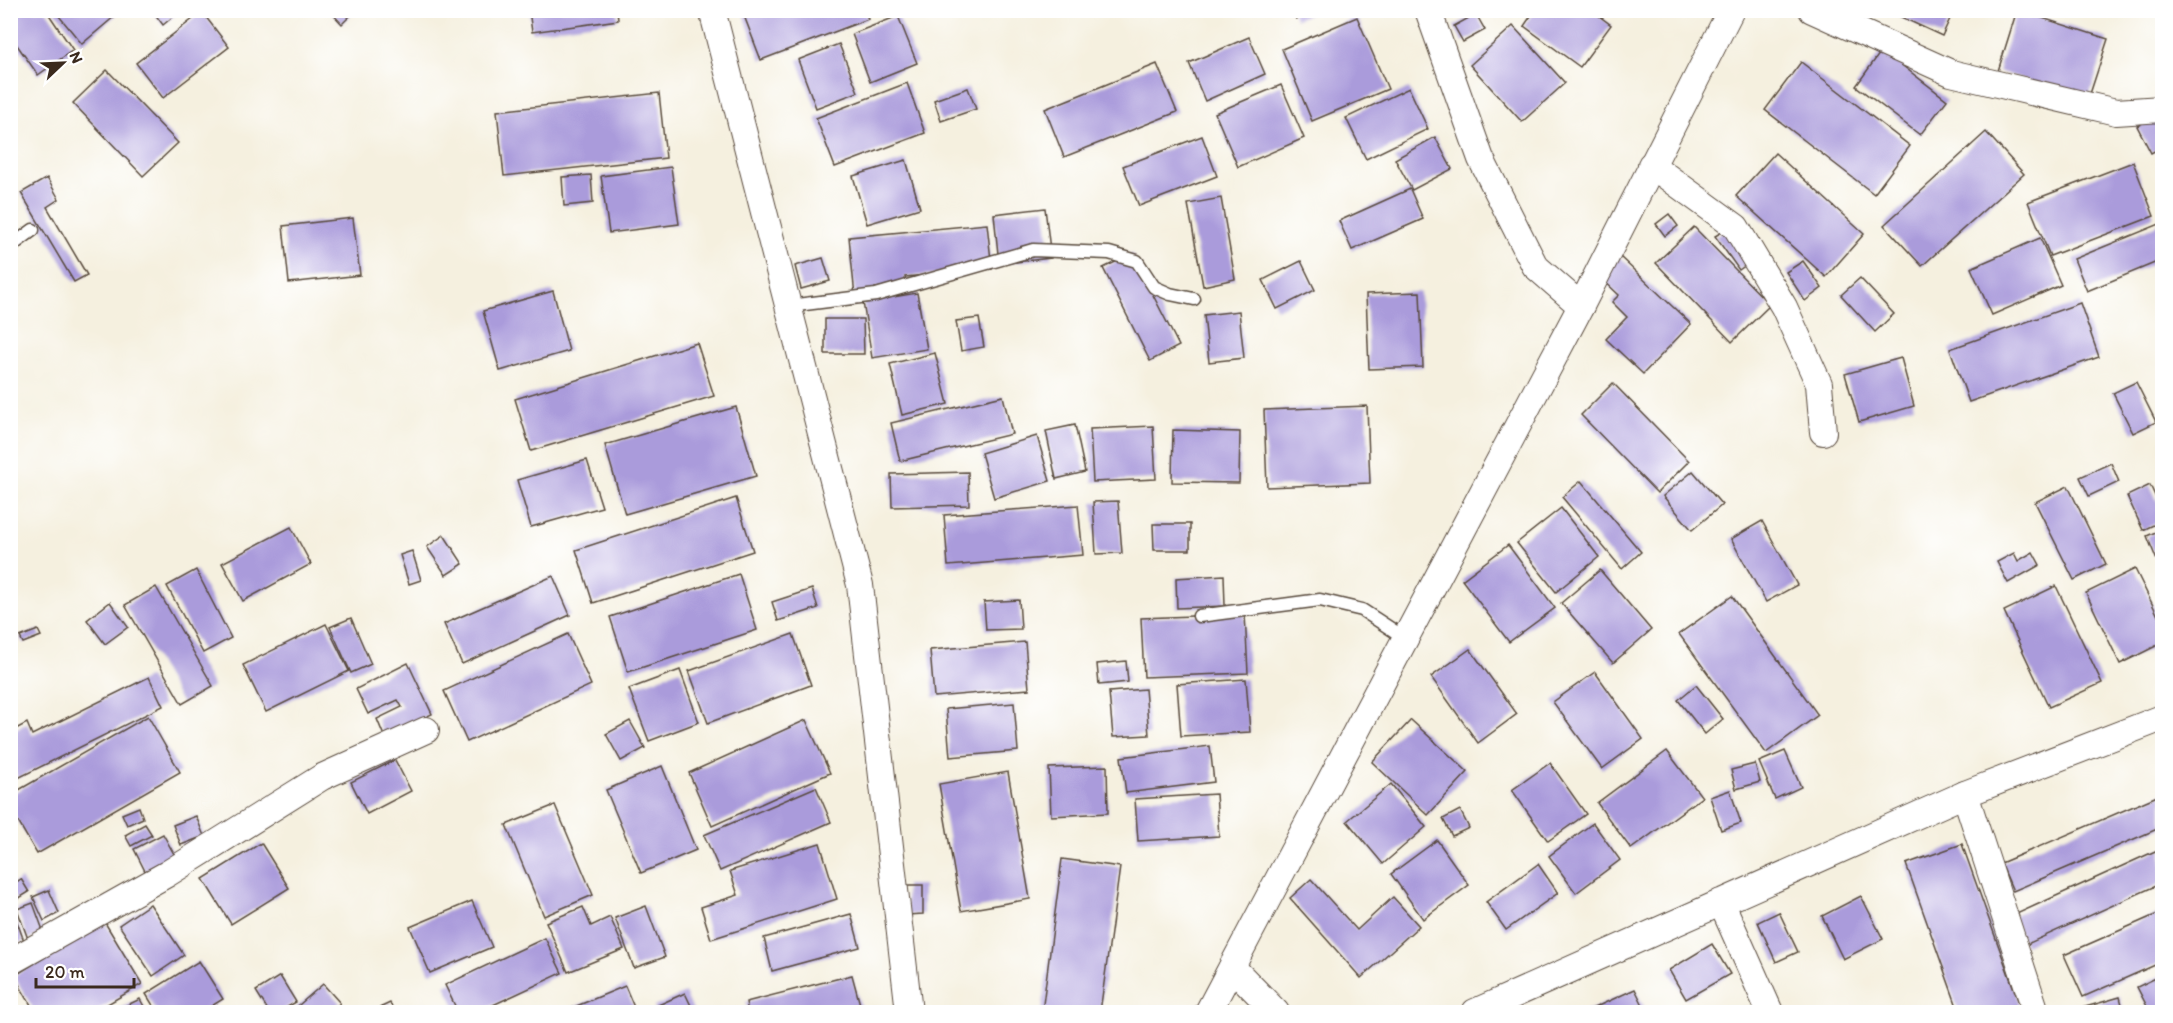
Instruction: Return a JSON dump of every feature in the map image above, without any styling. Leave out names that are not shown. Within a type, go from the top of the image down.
[{"type":"street","points":[[712,10],[860,585],[909,1012]]},
{"type":"street","points":[[1428,10],[1481,159],[1535,266],[1581,306]]},
{"type":"street","points":[[1208,1012],[1581,306],[1731,10]]},
{"type":"street","points":[[1812,10],[1951,73],[2116,112],[2163,109]]},
{"type":"street","points":[[1651,165],[1736,227],[1784,307],[1819,384],[1823,432]]},
{"type":"street","points":[[1475,1012],[1965,794],[2163,718]]},
{"type":"street","points":[[10,962],[167,874],[322,777],[426,730]]},
{"type":"street","points":[[1965,794],[2036,1012]]},
{"type":"street","points":[[1721,903],[1770,1012]]},
{"type":"street","points":[[1232,967],[1276,1012]]},
{"type":"lane","points":[[10,247],[33,230]]},
{"type":"lane","points":[[789,306],[876,295],[1033,250],[1109,253],[1137,261],[1154,287],[1170,294],[1194,299]]},
{"type":"lane","points":[[1199,616],[1320,600],[1362,610],[1405,638]]},
{"type":"building","points":[[46,10],[73,50],[38,75],[10,35],[10,11]]},
{"type":"building","points":[[54,10],[122,10],[82,44]]},
{"type":"building","points":[[152,10],[181,10],[163,25]]},
{"type":"building","points":[[329,10],[356,10],[342,24]]},
{"type":"building","points":[[529,10],[617,10],[618,20],[532,32]]},
{"type":"building","points":[[749,10],[864,10],[868,19],[761,60],[743,13]]},
{"type":"building","points":[[1535,10],[1591,10],[1611,25],[1580,67],[1524,26]]},
{"type":"building","points":[[1886,10],[1954,10],[1942,36]]},
{"type":"building","points":[[2017,10],[2108,39],[2088,100],[1998,71]]},
{"type":"building","points":[[1292,11],[1317,11],[1296,19]]},
{"type":"building","points":[[202,12],[229,47],[163,98],[136,63]]},
{"type":"building","points":[[1476,14],[1485,30],[1463,42],[1454,26]]},
{"type":"building","points":[[898,16],[917,63],[870,82],[852,34]]},
{"type":"building","points":[[1357,17],[1388,89],[1312,121],[1282,49]]},
{"type":"building","points":[[1513,26],[1565,83],[1522,122],[1470,65]]},
{"type":"building","points":[[1249,37],[1265,74],[1205,101],[1189,63]]},
{"type":"building","points":[[839,44],[858,92],[816,108],[798,60]]},
{"type":"building","points":[[1882,50],[1947,100],[1920,135],[1856,86]]},
{"type":"building","points":[[1801,62],[1910,146],[1874,194],[1765,110]]},
{"type":"building","points":[[1157,64],[1177,112],[1064,157],[1045,109]]},
{"type":"building","points":[[107,70],[178,143],[143,176],[73,103]]},
{"type":"building","points":[[907,83],[925,133],[835,167],[816,118]]},
{"type":"building","points":[[1281,85],[1304,138],[1238,167],[1215,113]]},
{"type":"building","points":[[968,88],[976,109],[941,121],[934,100]]},
{"type":"building","points":[[1409,88],[1428,129],[1366,159],[1346,118]]},
{"type":"building","points":[[659,93],[666,158],[504,176],[497,111]]},
{"type":"building","points":[[2160,114],[2162,147],[2151,153],[2137,126]]},
{"type":"building","points":[[1986,132],[2024,174],[1922,266],[1884,225]]},
{"type":"building","points":[[1202,136],[1217,176],[1139,206],[1123,166]]},
{"type":"building","points":[[1435,137],[1452,169],[1412,190],[1395,159]]},
{"type":"building","points":[[1775,153],[1864,234],[1826,277],[1736,196]]},
{"type":"building","points":[[906,160],[920,208],[867,224],[853,176]]},
{"type":"building","points":[[2133,162],[2154,216],[2050,256],[2028,202]]},
{"type":"building","points":[[671,167],[679,224],[609,233],[601,176]]},
{"type":"building","points":[[591,175],[593,203],[564,206],[562,177]]},
{"type":"building","points":[[47,178],[59,199],[47,207],[87,275],[74,282],[21,193]]},
{"type":"building","points":[[1410,189],[1423,219],[1352,250],[1339,221]]},
{"type":"building","points":[[1221,198],[1235,279],[1203,286],[1188,204]]},
{"type":"building","points":[[1045,208],[1051,258],[999,264],[994,214]]},
{"type":"building","points":[[1669,214],[1678,226],[1665,236],[1656,224]]},
{"type":"building","points":[[353,218],[360,275],[289,283],[283,226]]},
{"type":"building","points":[[2162,223],[2162,260],[2087,291],[2074,259]]},
{"type":"building","points":[[987,224],[992,269],[905,277],[906,285],[875,288],[875,294],[855,296],[849,237]]},
{"type":"building","points":[[1694,227],[1770,305],[1732,342],[1656,263]]},
{"type":"building","points":[[1727,229],[1750,262],[1739,270],[1715,236]]},
{"type":"building","points":[[2040,238],[2061,285],[1992,315],[1971,268]]},
{"type":"building","points":[[1132,254],[1179,346],[1150,361],[1103,268]]},
{"type":"building","points":[[1619,256],[1691,324],[1643,374],[1606,339],[1627,317],[1612,302],[1619,295],[1600,277]]},
{"type":"building","points":[[823,258],[830,281],[801,289],[795,266]]},
{"type":"building","points":[[1301,261],[1315,290],[1277,309],[1263,280]]},
{"type":"building","points":[[1803,261],[1822,288],[1805,301],[1786,272]]},
{"type":"building","points":[[1860,278],[1894,314],[1875,332],[1841,295]]},
{"type":"building","points":[[553,291],[569,351],[500,371],[483,311]]},
{"type":"building","points":[[1420,292],[1423,367],[1369,369],[1366,294]]},
{"type":"building","points":[[917,293],[927,349],[872,358],[863,302]]},
{"type":"building","points":[[2080,303],[2099,357],[1969,402],[1950,349]]},
{"type":"building","points":[[1239,311],[1244,358],[1209,362],[1204,315]]},
{"type":"building","points":[[979,318],[984,347],[961,351],[956,321]]},
{"type":"building","points":[[825,319],[863,319],[864,354],[825,354]]},
{"type":"building","points":[[697,343],[714,396],[531,451],[515,399]]},
{"type":"building","points":[[935,353],[948,404],[902,415],[890,364]]},
{"type":"building","points":[[1901,358],[1914,406],[1859,422],[1845,374]]},
{"type":"building","points":[[2136,382],[2156,422],[2133,433],[2113,393]]},
{"type":"building","points":[[1613,383],[1689,461],[1657,493],[1581,415]]},
{"type":"building","points":[[1003,396],[1012,434],[900,461],[891,423]]},
{"type":"building","points":[[1367,406],[1370,483],[1267,487],[1264,410]]},
{"type":"building","points":[[736,407],[756,476],[625,514],[605,445]]},
{"type":"building","points":[[1075,425],[1085,472],[1056,479],[1046,431]]},
{"type":"building","points":[[1153,426],[1156,479],[1093,482],[1090,429]]},
{"type":"building","points":[[1173,430],[1240,432],[1239,483],[1172,482]]},
{"type":"building","points":[[1037,436],[1050,481],[994,498],[981,453]]},
{"type":"building","points":[[587,460],[602,507],[531,527],[517,480]]},
{"type":"building","points":[[2111,463],[2119,482],[2089,496],[2080,477]]},
{"type":"building","points":[[1693,471],[1722,505],[1692,530],[1663,496]]},
{"type":"building","points":[[968,472],[969,505],[892,507],[891,474]]},
{"type":"building","points":[[1581,481],[1641,552],[1622,569],[1562,497]]},
{"type":"building","points":[[2150,485],[2162,511],[2162,521],[2143,530],[2127,496]]},
{"type":"building","points":[[2068,486],[2106,564],[2074,580],[2035,502]]},
{"type":"building","points":[[736,498],[753,551],[593,603],[576,550]]},
{"type":"building","points":[[1118,501],[1122,553],[1096,554],[1093,502]]},
{"type":"building","points":[[1078,505],[1083,555],[948,566],[944,515]]},
{"type":"building","points":[[1561,508],[1599,557],[1556,592],[1517,543]]},
{"type":"building","points":[[1762,521],[1797,585],[1766,602],[1731,539]]},
{"type":"building","points":[[1153,524],[1190,524],[1190,550],[1154,550]]},
{"type":"building","points":[[291,527],[311,564],[243,601],[222,563]]},
{"type":"building","points":[[2162,529],[2162,573],[2147,536]]},
{"type":"building","points":[[444,535],[463,564],[446,575],[427,547]]},
{"type":"building","points":[[1508,545],[1555,608],[1509,642],[1462,580]]},
{"type":"building","points":[[412,551],[421,580],[409,584],[400,555]]},
{"type":"building","points":[[2033,552],[2040,565],[2008,583],[1997,562],[2014,553],[2018,561]]},
{"type":"building","points":[[2135,569],[2162,624],[2162,643],[2120,664],[2086,593]]},
{"type":"building","points":[[196,570],[231,638],[203,653],[167,586]]},
{"type":"building","points":[[1600,570],[1651,630],[1613,663],[1561,603]]},
{"type":"building","points":[[739,574],[757,630],[628,672],[610,617]]},
{"type":"building","points":[[1224,575],[1225,606],[1177,608],[1176,578]]},
{"type":"building","points":[[553,576],[570,615],[462,664],[444,624]]},
{"type":"building","points":[[2056,586],[2102,683],[2049,707],[2004,611]]},
{"type":"building","points":[[156,587],[213,686],[182,704],[125,605]]},
{"type":"building","points":[[812,589],[818,608],[778,621],[772,602]]},
{"type":"building","points":[[1732,596],[1818,715],[1766,753],[1679,634]]},
{"type":"building","points":[[1019,600],[1021,629],[986,630],[984,602]]},
{"type":"building","points":[[110,602],[128,627],[105,644],[87,620]]},
{"type":"building","points":[[1245,614],[1248,673],[1144,677],[1141,618]]},
{"type":"building","points":[[351,618],[371,664],[351,673],[330,627]]},
{"type":"building","points":[[326,624],[349,671],[266,712],[243,665]]},
{"type":"building","points":[[38,630],[41,636],[23,643],[20,637]]},
{"type":"building","points":[[568,634],[591,685],[467,742],[444,691]]},
{"type":"building","points":[[793,634],[811,685],[708,723],[689,671]]},
{"type":"building","points":[[1025,642],[1029,689],[934,697],[930,650]]},
{"type":"building","points":[[1470,649],[1517,714],[1478,743],[1431,677]]},
{"type":"building","points":[[1126,661],[1128,682],[1099,685],[1097,664]]},
{"type":"building","points":[[408,663],[432,714],[384,736],[377,719],[402,707],[398,700],[368,714],[356,689]]},
{"type":"building","points":[[680,670],[699,722],[649,741],[629,689]]},
{"type":"building","points":[[1595,672],[1643,739],[1602,769],[1553,702]]},
{"type":"building","points":[[149,677],[163,706],[18,778],[10,763],[10,732],[27,723],[32,735]]},
{"type":"building","points":[[1246,679],[1250,732],[1181,736],[1177,684]]},
{"type":"building","points":[[1696,685],[1723,719],[1705,734],[1678,700]]},
{"type":"building","points":[[1145,689],[1149,735],[1113,737],[1109,692]]},
{"type":"building","points":[[1014,703],[1018,751],[950,757],[946,709]]},
{"type":"building","points":[[148,716],[180,772],[37,854],[10,808],[10,795]]},
{"type":"building","points":[[806,720],[830,773],[712,826],[689,773]]},
{"type":"building","points":[[1411,720],[1468,772],[1428,815],[1372,762]]},
{"type":"building","points":[[630,721],[645,748],[621,761],[606,734]]},
{"type":"building","points":[[1210,746],[1214,782],[1126,793],[1121,757]]},
{"type":"building","points":[[1667,751],[1702,797],[1631,849],[1597,803]]},
{"type":"building","points":[[1785,751],[1801,787],[1775,799],[1759,762]]},
{"type":"building","points":[[395,760],[411,791],[367,814],[351,782]]},
{"type":"building","points":[[1550,763],[1586,814],[1548,841],[1512,790]]},
{"type":"building","points":[[1755,764],[1760,782],[1736,789],[1731,770]]},
{"type":"building","points":[[662,766],[696,850],[641,873],[606,790]]},
{"type":"building","points":[[1107,766],[1108,813],[1051,816],[1049,768]]},
{"type":"building","points":[[1008,772],[1030,899],[961,911],[939,784]]},
{"type":"building","points":[[1391,784],[1426,827],[1383,864],[1347,821]]},
{"type":"building","points":[[816,787],[831,822],[720,871],[704,835]]},
{"type":"building","points":[[1730,790],[1741,823],[1721,830],[1710,797]]},
{"type":"building","points":[[1216,794],[1219,836],[1138,841],[1135,799]]},
{"type":"building","points":[[2162,794],[2162,827],[2013,891],[2001,863]]},
{"type":"building","points":[[555,805],[593,895],[544,916],[506,825]]},
{"type":"building","points":[[139,807],[143,818],[127,825],[122,814]]},
{"type":"building","points":[[1460,810],[1469,828],[1452,836],[1443,819]]},
{"type":"building","points":[[196,816],[204,836],[181,845],[173,825]]},
{"type":"building","points":[[1593,823],[1620,860],[1576,893],[1549,856]]},
{"type":"building","points":[[145,824],[152,835],[131,846],[125,835]]},
{"type":"building","points":[[163,834],[175,856],[145,871],[134,849]]},
{"type":"building","points":[[1437,840],[1469,885],[1423,919],[1391,874]]},
{"type":"building","points":[[261,843],[289,888],[231,924],[203,879]]},
{"type":"building","points":[[820,843],[837,899],[711,939],[701,907],[738,895],[730,871]]},
{"type":"building","points":[[1962,844],[2020,1006],[2001,1012],[1959,1012],[1906,864]]},
{"type":"building","points":[[2162,848],[2162,883],[2025,945],[2012,916]]},
{"type":"building","points":[[1062,859],[1120,867],[1100,1012],[1042,1012]]},
{"type":"building","points":[[1538,864],[1558,893],[1506,930],[1486,902]]},
{"type":"building","points":[[21,879],[29,892],[16,900],[10,891],[10,886]]},
{"type":"building","points":[[1311,879],[1357,930],[1393,897],[1419,926],[1361,978],[1290,898]]},
{"type":"building","points":[[906,885],[923,885],[923,914],[907,915]]},
{"type":"building","points":[[49,890],[59,913],[44,921],[33,897]]},
{"type":"building","points":[[1861,896],[1883,939],[1843,959],[1822,916]]},
{"type":"building","points":[[472,901],[492,947],[430,973],[410,927]]},
{"type":"building","points":[[33,903],[44,933],[28,939],[17,909]]},
{"type":"building","points":[[150,904],[184,955],[153,976],[119,925]]},
{"type":"building","points":[[646,906],[665,957],[634,968],[615,918]]},
{"type":"building","points":[[583,907],[591,926],[610,917],[624,949],[568,972],[546,922]]},
{"type":"building","points":[[1779,912],[1798,952],[1776,962],[1758,922]]},
{"type":"building","points":[[2162,912],[2162,962],[2083,997],[2064,955]]},
{"type":"building","points":[[851,914],[860,947],[772,971],[764,938]]},
{"type":"building","points":[[16,919],[24,941],[10,945],[10,921]]},
{"type":"building","points":[[104,921],[142,984],[94,1012],[35,1012],[14,976]]},
{"type":"building","points":[[545,938],[562,973],[478,1012],[458,1012],[445,985]]},
{"type":"building","points":[[1712,944],[1730,974],[1686,999],[1669,970]]},
{"type":"building","points":[[199,961],[223,999],[202,1012],[157,1012],[146,994]]},
{"type":"building","points":[[852,975],[862,1012],[748,1012],[746,1002]]},
{"type":"building","points":[[2162,975],[2162,1011],[2150,1012],[2137,987]]},
{"type":"building","points":[[280,976],[296,1002],[279,1012],[269,1012],[256,991]]},
{"type":"building","points":[[323,984],[340,1003],[330,1012],[291,1012]]},
{"type":"building","points":[[625,986],[636,1012],[568,1012],[567,1010]]},
{"type":"building","points":[[1635,989],[1646,1011],[1585,1012]]},
{"type":"building","points":[[685,993],[694,1012],[656,1012],[654,1007]]},
{"type":"building","points":[[2120,997],[2124,1012],[2068,1012]]},
{"type":"building","points":[[140,999],[147,1012],[113,1012]]},
{"type":"building","points":[[390,1003],[395,1012],[371,1012]]}]
